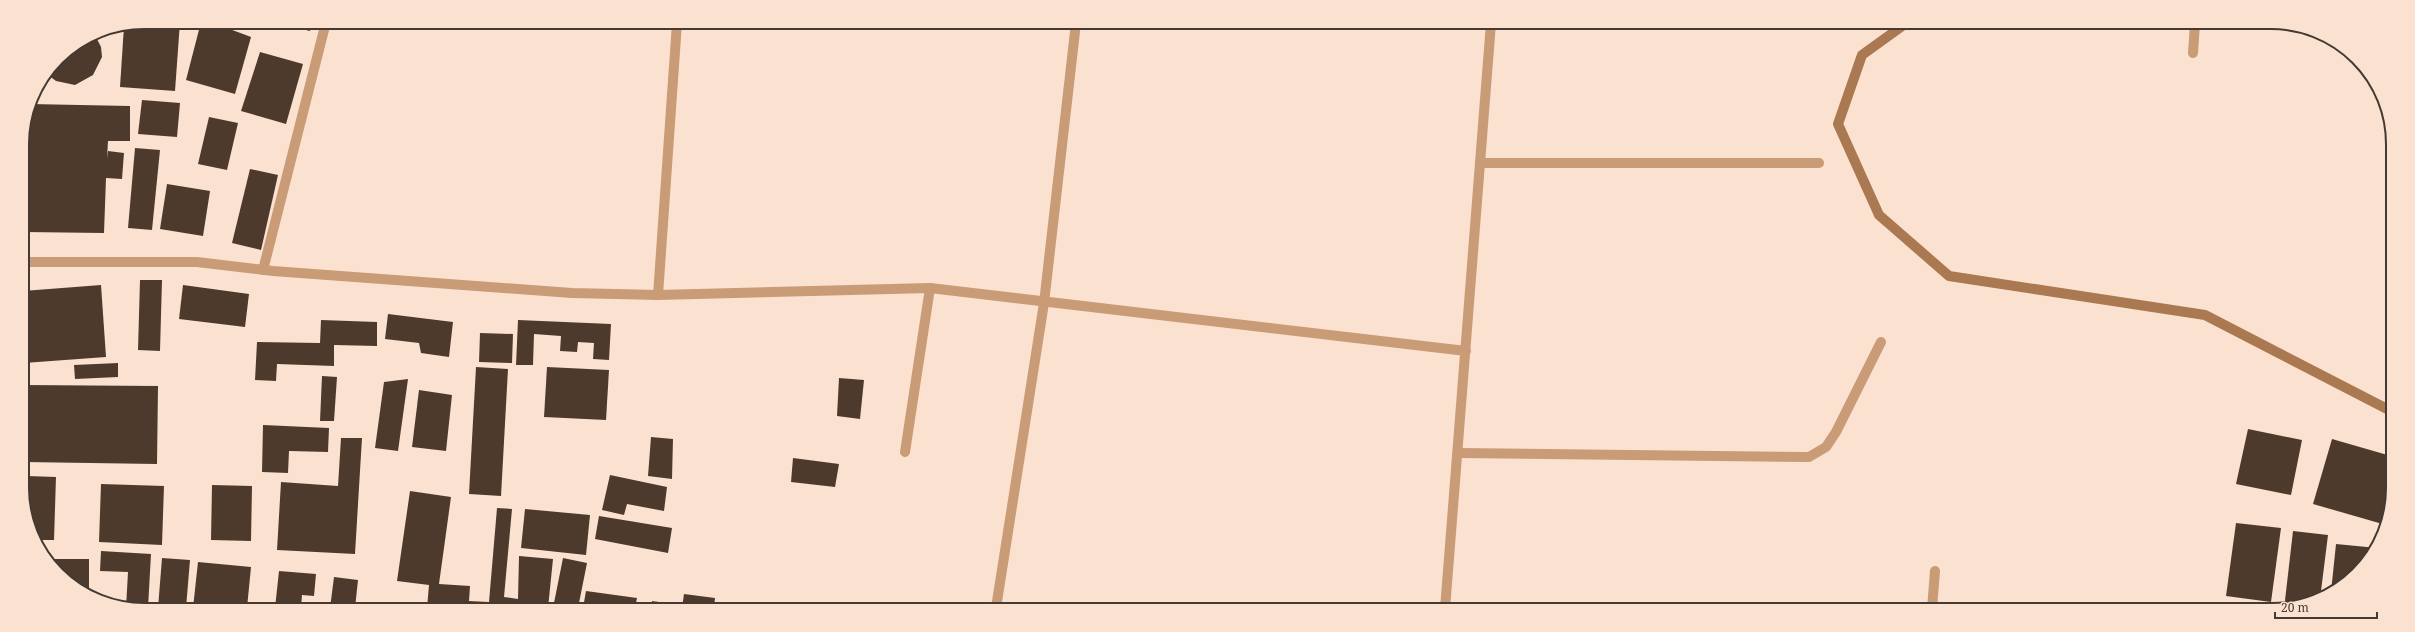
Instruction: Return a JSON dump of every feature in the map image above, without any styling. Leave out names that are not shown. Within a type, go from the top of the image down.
[{"type":"street","points":[[263,270],[324,29]]},
{"type":"street","points":[[658,295],[677,29]]},
{"type":"street","points":[[997,603],[1044,303],[1075,29]]},
{"type":"street","points":[[1446,603],[1490,29]]},
{"type":"street","points":[[2193,53],[2195,29]]},
{"type":"street","points":[[1480,163],[1819,163]]},
{"type":"street","points":[[29,262],[197,262],[263,270],[572,293],[658,295],[930,288],[1044,303],[1466,351]]},
{"type":"street","points":[[905,452],[930,288]]},
{"type":"street","points":[[1458,454],[1809,457],[1826,447],[1836,432],[1881,342]]},
{"type":"street","points":[[1932,603],[1935,571]]},
{"type":"building","points":[[136,29],[179,29],[175,91],[120,87],[124,31]]},
{"type":"building","points":[[199,29],[230,29],[251,37],[235,94],[186,80]]},
{"type":"building","points":[[97,39],[101,47],[102,57],[93,75],[75,85],[56,81],[51,77],[57,68],[68,57],[86,44]]},
{"type":"building","points":[[260,52],[303,64],[286,124],[241,111]]},
{"type":"building","points":[[142,100],[180,103],[177,137],[138,134]]},
{"type":"building","points":[[37,104],[130,106],[130,141],[108,141],[107,159],[108,151],[124,153],[122,179],[106,178],[104,233],[29,232],[29,136]]},
{"type":"building","points":[[209,117],[238,123],[227,170],[198,164]]},
{"type":"building","points":[[135,148],[160,150],[152,230],[128,228]]},
{"type":"building","points":[[250,169],[278,175],[261,250],[232,243]]},
{"type":"building","points":[[167,184],[210,191],[203,236],[160,229]]},
{"type":"building","points":[[140,280],[162,280],[160,351],[138,350]]},
{"type":"building","points":[[101,285],[106,357],[29,363],[29,291]]},
{"type":"building","points":[[183,285],[249,294],[245,327],[179,319]]},
{"type":"building","points":[[388,314],[453,322],[449,357],[421,353],[419,343],[385,339]]},
{"type":"building","points":[[321,320],[377,322],[377,346],[334,345],[334,366],[277,364],[276,381],[255,380],[257,342],[320,343]]},
{"type":"building","points":[[518,320],[611,324],[609,360],[593,359],[594,343],[578,342],[577,352],[560,351],[561,336],[534,334],[533,365],[516,365]]},
{"type":"building","points":[[480,333],[513,334],[512,363],[479,362]]},
{"type":"building","points":[[118,363],[118,377],[75,379],[74,365]]},
{"type":"building","points":[[476,367],[508,369],[501,496],[469,494]]},
{"type":"building","points":[[547,367],[609,370],[606,420],[544,417]]},
{"type":"building","points":[[322,376],[337,377],[334,421],[320,421]]},
{"type":"building","points":[[839,378],[864,380],[860,419],[837,416]]},
{"type":"building","points":[[408,379],[398,451],[375,448],[384,382]]},
{"type":"building","points":[[29,385],[158,386],[157,464],[29,462]]},
{"type":"building","points":[[419,390],[452,395],[446,451],[412,447]]},
{"type":"building","points":[[263,425],[329,428],[328,452],[289,451],[288,473],[262,472]]},
{"type":"building","points":[[2248,429],[2302,440],[2291,495],[2236,484]]},
{"type":"building","points":[[651,437],[673,439],[672,479],[648,476]]},
{"type":"building","points":[[341,438],[362,438],[355,554],[277,550],[281,482],[338,486]]},
{"type":"building","points":[[2332,439],[2386,455],[2386,496],[2380,523],[2313,504]]},
{"type":"building","points":[[793,458],[839,464],[835,487],[791,482]]},
{"type":"building","points":[[610,475],[667,487],[664,511],[627,504],[624,515],[602,510]]},
{"type":"building","points":[[29,476],[56,477],[54,540],[41,540],[35,525],[30,503]]},
{"type":"building","points":[[101,484],[164,486],[162,545],[99,542]]},
{"type":"building","points":[[212,485],[252,486],[251,541],[211,540]]},
{"type":"building","points":[[410,491],[451,497],[439,584],[470,586],[469,601],[489,602],[497,508],[512,509],[504,597],[518,599],[519,556],[553,559],[549,603],[427,603],[429,585],[397,581]]},
{"type":"building","points":[[525,509],[590,515],[586,555],[521,548]]},
{"type":"building","points":[[599,516],[672,528],[668,553],[595,539]]},
{"type":"building","points":[[2236,523],[2281,528],[2271,602],[2226,596]]},
{"type":"building","points":[[2293,531],[2328,535],[2321,591],[2301,599],[2285,602]]},
{"type":"building","points":[[2336,544],[2370,547],[2358,564],[2347,575],[2332,586]]},
{"type":"building","points":[[101,551],[151,554],[148,603],[126,602],[128,572],[100,571]]},
{"type":"building","points":[[162,558],[190,560],[186,603],[158,603]]},
{"type":"building","points":[[563,558],[587,563],[579,603],[554,603]]},
{"type":"building","points":[[54,559],[89,559],[89,589],[74,579]]},
{"type":"building","points":[[198,562],[251,567],[247,603],[194,603]]},
{"type":"building","points":[[279,571],[316,574],[314,596],[302,595],[301,603],[276,603]]},
{"type":"building","points":[[334,577],[358,580],[356,603],[331,603]]},
{"type":"building","points":[[586,591],[637,598],[636,603],[584,603]]},
{"type":"building","points":[[684,594],[715,598],[714,603],[683,603]]},
{"type":"building","points":[[652,601],[666,603],[652,603]]},
{"type":"waterway","points":[[1898,29],[1862,55],[1838,124],[1879,215],[1949,276],[2205,315],[2386,408]]}]
